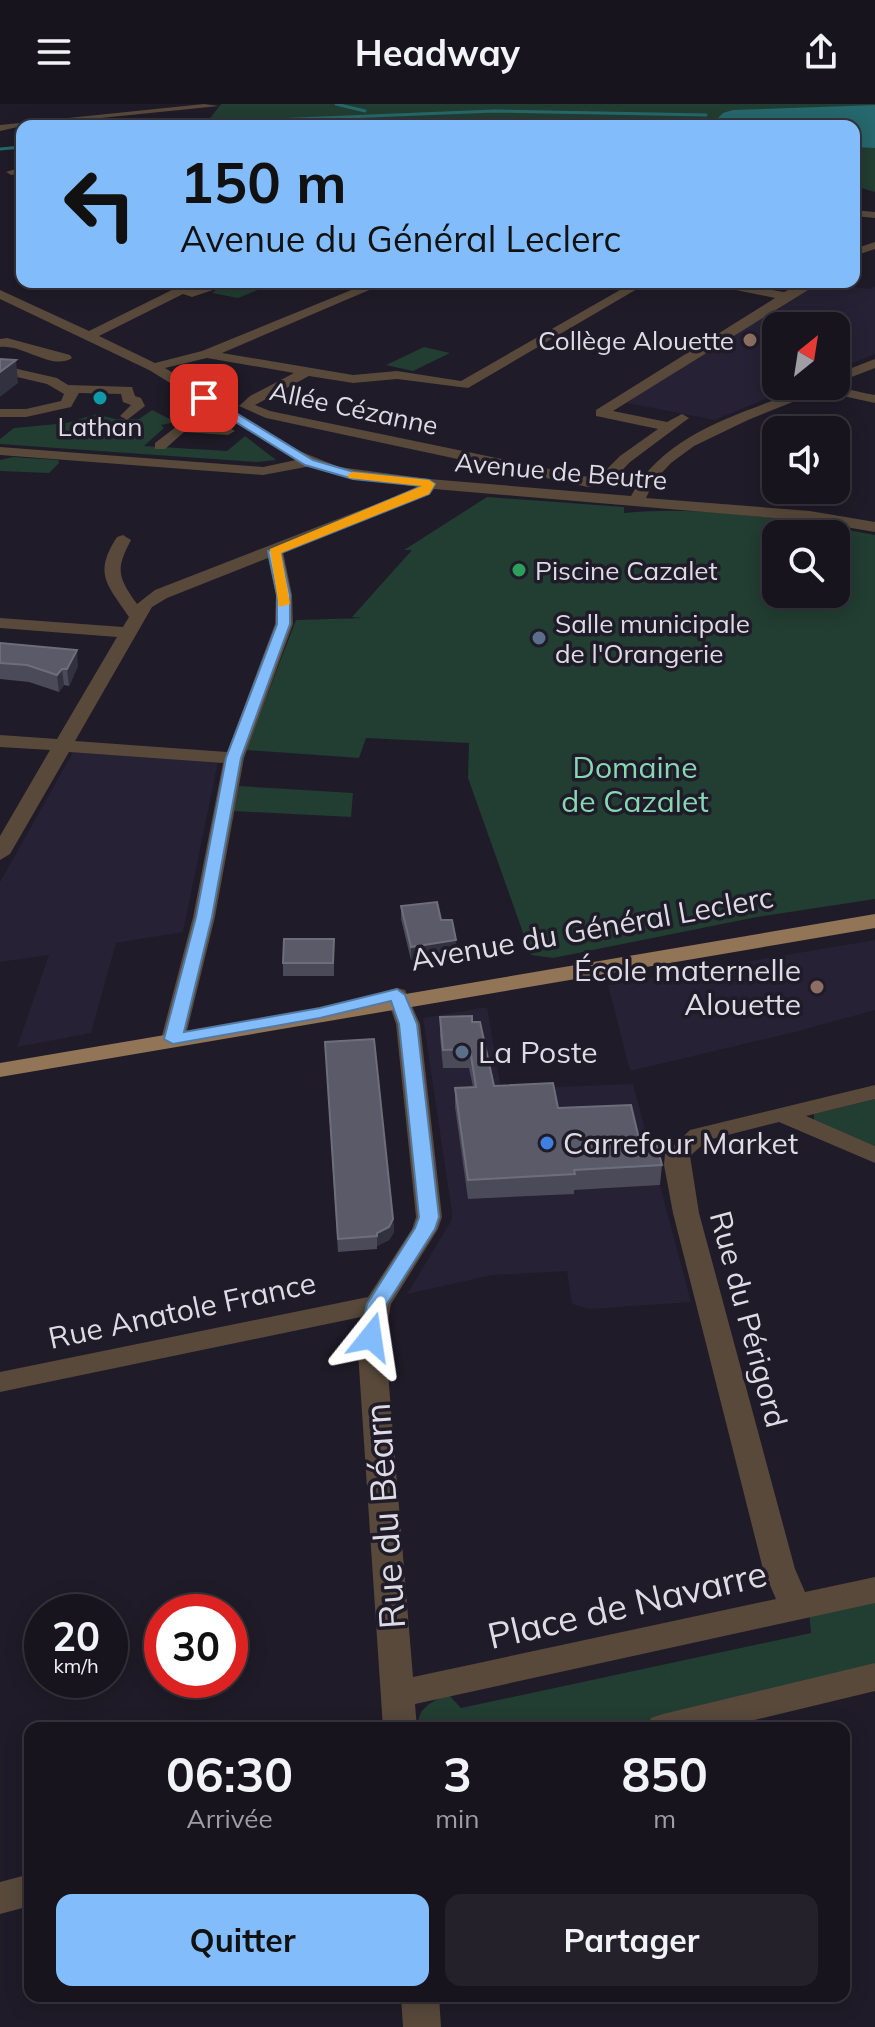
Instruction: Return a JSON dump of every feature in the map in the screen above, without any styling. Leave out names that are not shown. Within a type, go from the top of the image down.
[{"type":"main road","name":"Avenue du Général Leclerc","points":[[0,1070],[875,911]]},
{"type":"main road","name":"Avenue du Général Leclerc","points":[[398,998],[875,921]]},
{"type":"street","points":[[56,120],[215,105]]},
{"type":"street","points":[[198,120],[215,105]]},
{"type":"street","points":[[41,109],[64,119]]},
{"type":"street","points":[[154,367],[207,354],[367,288]]},
{"type":"street","points":[[207,354],[353,379],[412,376],[463,385],[633,288]]},
{"type":"street","points":[[738,288],[786,296]]},
{"type":"street","points":[[724,427],[601,413],[803,288]]},
{"type":"street","points":[[91,335],[182,290]]},
{"type":"street","name":"Avenue de Beutre","points":[[0,293],[16,295],[154,367],[309,462],[353,475],[810,516],[875,527]]},
{"type":"street","points":[[0,307],[16,295]]},
{"type":"street","points":[[0,343],[16,341],[42,355],[65,358]]},
{"type":"street","points":[[850,373],[875,363]]},
{"type":"street","points":[[0,369],[52,381],[72,393],[71,399],[57,408],[0,413]]},
{"type":"street","name":"Allée Cézanne","points":[[307,371],[272,391],[252,398],[246,406],[250,410],[588,482],[606,479],[625,459],[676,422]]},
{"type":"street","points":[[68,389],[106,381]]},
{"type":"street","points":[[85,387],[127,390],[128,399],[136,401],[138,406],[127,416]]},
{"type":"street","points":[[850,394],[875,399]]},
{"type":"street","points":[[636,501],[658,465],[678,448],[789,400]]},
{"type":"street","points":[[160,446],[181,427],[228,431],[250,427]]},
{"type":"street","points":[[213,446],[228,431]]},
{"type":"street","points":[[0,451],[263,471],[309,462]]},
{"type":"street","points":[[0,854],[145,604],[161,594],[425,491],[429,484]]},
{"type":"street","points":[[123,540],[109,570],[110,579],[136,615]]},
{"type":"street","points":[[173,1039],[204,917],[234,758],[284,624],[284,595],[275,551]]},
{"type":"street","points":[[0,623],[126,632]]},
{"type":"street","points":[[0,741],[234,758]]},
{"type":"street","points":[[377,1304],[425,1229],[429,1217],[408,1024],[398,998]]},
{"type":"street","name":"Rue du Périgord","points":[[796,1607],[779,1569],[686,1213],[677,1165],[684,1146],[699,1135],[875,1092]]},
{"type":"street","points":[[781,1114],[875,1155]]},
{"type":"street","name":"Rue Anatole France","points":[[0,1382],[377,1304]]},
{"type":"street","name":"Rue du Béarn","points":[[377,1304],[371,1337],[399,1722]]},
{"type":"street","name":"Place de Navarre","points":[[397,1694],[875,1590]]},
{"type":"street","points":[[726,1721],[875,1677]]},
{"type":"street","points":[[0,1898],[24,1892]]},
{"type":"street","points":[[420,2002],[422,2027]]},
{"type":"shaded area","points":[[875,105],[875,148],[860,147],[860,120],[716,120],[723,113],[733,110]]},
{"type":"shaded area","name":"Collège Alouette","points":[[875,286],[875,354],[850,364],[850,312],[767,312],[812,288],[870,289]]},
{"type":"shaded area","name":"Collège Alouette","points":[[762,316],[763,400],[715,420],[626,403]]},
{"type":"shaded area","points":[[73,752],[218,762],[183,932],[116,943],[91,1033],[17,1047],[49,955],[0,962],[0,882]]},
{"type":"shaded area","points":[[875,940],[875,1010],[630,1071],[608,985]]},
{"type":"shaded area","points":[[487,1007],[501,1089],[633,1084],[691,1302],[589,1309],[572,1304],[567,1271],[492,1275],[407,1294],[451,1221],[452,1213],[423,1018]]},
{"type":"green space","points":[[221,104],[875,104],[875,192],[860,188],[860,120],[209,120]]},
{"type":"green space","points":[[215,288],[263,288],[238,298],[212,293]]},
{"type":"green space","points":[[424,347],[450,353],[413,371],[386,365]]},
{"type":"green space","points":[[152,410],[176,422],[161,425],[164,428],[144,446],[227,451],[245,436],[276,460],[257,462],[0,444],[0,439],[14,428],[67,423],[96,414],[115,419],[139,419]]},
{"type":"green space","points":[[13,457],[58,460],[59,463],[49,473],[0,471],[0,460]]},
{"type":"green space","name":"Domaine de Cazalet","points":[[487,497],[624,507],[624,513],[686,511],[750,515],[786,520],[762,520],[762,608],[850,608],[850,530],[875,535],[875,899],[757,917],[553,958],[531,955],[468,778],[469,743],[366,738],[359,758],[246,750],[296,620],[362,618],[352,617],[412,550],[404,550]]},
{"type":"green space","points":[[239,786],[353,793],[351,817],[234,811]]},
{"type":"green space","points":[[875,1099],[875,1146],[814,1120],[814,1114]]},
{"type":"green space","points":[[875,1597],[875,1669],[652,1722],[418,1722],[423,1710],[448,1694],[461,1708],[811,1633],[809,1612]]},
{"type":"building","points":[[0,359],[16,360],[0,372]]},
{"type":"building","points":[[0,643],[77,650],[67,669],[62,669],[57,675],[27,665],[0,663]]},
{"type":"building","points":[[437,902],[441,920],[452,920],[456,940],[411,947],[401,906]]},
{"type":"building","points":[[284,939],[334,939],[333,963],[283,963]]},
{"type":"building","name":"Carrefour Market","points":[[472,1016],[472,1022],[480,1022],[494,1086],[553,1083],[558,1108],[631,1105],[639,1139],[655,1139],[662,1165],[468,1180],[455,1088],[476,1087],[470,1049],[443,1050],[440,1017]]},
{"type":"building","points":[[374,1039],[393,1219],[389,1227],[377,1236],[338,1239],[325,1042]]},
{"type":"waterway","points":[[336,104],[365,111]]},
{"type":"waterway","points":[[273,120],[494,111],[706,115]]},
{"type":"waterway","points":[[0,149],[16,148]]},
{"type":"slow traffic","points":[[284,604],[275,551],[425,491],[429,484],[353,475]]},
{"type":"place","name":"Collège Alouette","points":[[750,340]]},
{"type":"place","name":"Lathan","points":[[100,398]]},
{"type":"place","name":"Piscine Cazalet","points":[[519,570]]},
{"type":"place","name":"Salle municipale de l'Orangerie","points":[[539,638]]},
{"type":"place","name":"École maternelle Alouette","points":[[817,987]]},
{"type":"place","name":"La Poste","points":[[462,1052]]},
{"type":"place","name":"Carrefour Market","points":[[547,1143]]},
{"type":"route","points":[[204,398],[292,453],[324,468],[353,475],[429,484],[425,491],[275,551],[284,595],[284,624],[234,758],[204,917],[173,1039],[320,1013],[397,995],[408,1024],[429,1217],[425,1229],[377,1304],[371,1337]]}]
